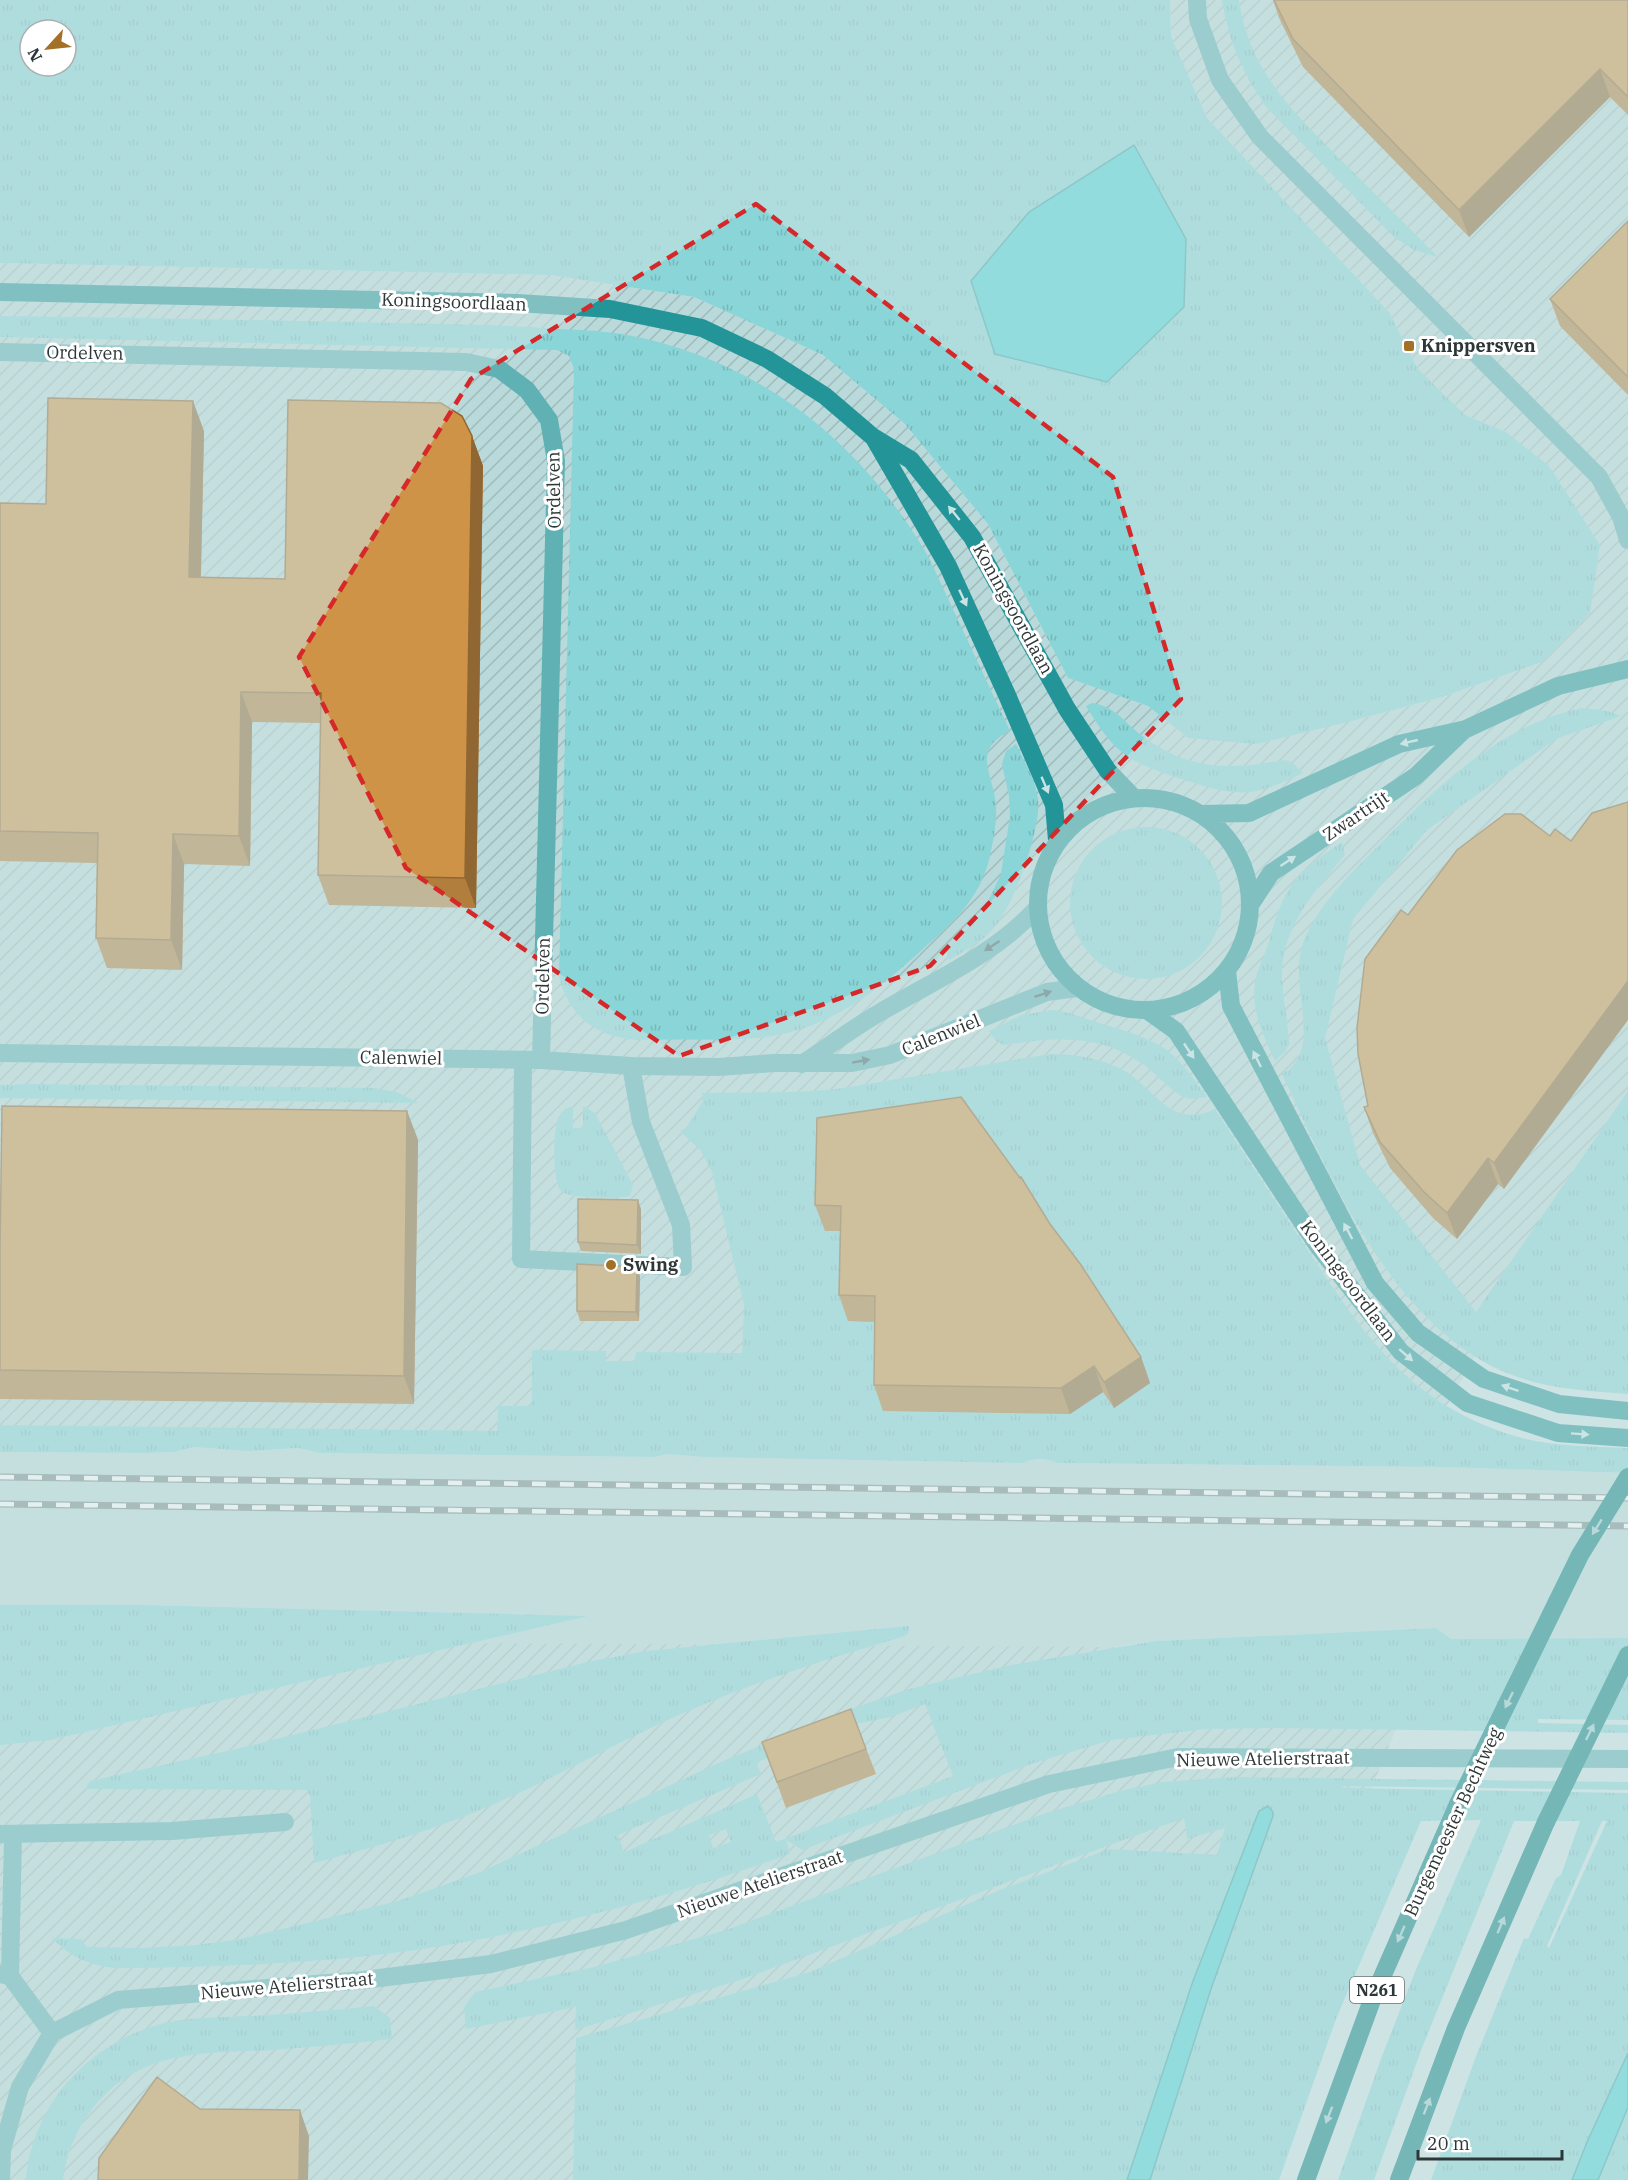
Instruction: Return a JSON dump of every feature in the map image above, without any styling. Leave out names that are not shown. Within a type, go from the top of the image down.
[{"type":"main road","name":"Burgemeester Bechtweg","points":[[1306,2180],[1372,2000],[1458,1804],[1580,1555],[1628,1477]]},
{"type":"main road","points":[[1399,2180],[1456,2028],[1546,1822],[1628,1655]]},
{"type":"street","points":[[1197,0],[1198,19],[1220,80],[1260,137],[1599,477],[1621,518],[1628,540]]},
{"type":"street","name":"Koningsoordlaan","points":[[0,292],[518,303],[610,309],[702,328],[767,359],[825,396],[873,437],[911,460],[972,537],[1067,709],[1108,771],[1133,797]]},
{"type":"street","name":"Ordelven","points":[[0,352],[466,362],[500,369],[527,390],[549,420],[556,461],[532,1060],[521,1259],[683,1267],[681,1225],[641,1122],[631,1066]]},
{"type":"street","name":"Koningsoordlaan","points":[[873,437],[948,566],[1007,695],[1054,805],[1057,840]]},
{"type":"street","name":"Zwartrijt","points":[[1203,814],[1249,813],[1399,744],[1466,729],[1558,686],[1628,669]]},
{"type":"street","name":"Zwartrijt","points":[[1250,905],[1271,873],[1416,776],[1466,729]]},
{"type":"street","points":[[1133,797],[1157,798],[1181,804],[1203,814],[1228,839],[1245,870],[1250,905],[1248,928],[1240,951],[1227,971],[1205,992],[1187,1001],[1148,1011],[1122,1009],[1099,1001],[1077,988],[1056,966],[1042,938],[1036,909],[1041,877],[1057,840],[1078,819],[1104,804],[1133,797]]},
{"type":"street","points":[[802,1064],[877,1014],[947,976],[1016,931],[1036,909]]},
{"type":"street","name":"Koningsoordlaan","points":[[1227,971],[1231,1006],[1375,1283],[1418,1333],[1484,1379],[1559,1404],[1628,1411]]},
{"type":"street","name":"Calenwiel","points":[[0,1053],[532,1060],[631,1066],[852,1063],[890,1055],[1047,992],[1077,988]]},
{"type":"street","name":"Koningsoordlaan","points":[[1148,1011],[1176,1031],[1318,1245],[1401,1352],[1467,1402],[1558,1433],[1628,1438]]},
{"type":"street","name":"Nieuwe Atelierstraat","points":[[52,2034],[118,2000],[364,1980],[491,1964],[626,1930],[1049,1784],[1178,1757],[1628,1759]]},
{"type":"street","points":[[1,2180],[2,2150],[20,2087],[52,2034],[5,1975],[6,1834],[172,1831],[285,1822]]},
{"type":"highlighted area","points":[[756,204],[1113,477],[1181,699],[930,966],[679,1056],[406,868],[299,657],[471,379]]},
{"type":"shaded area","points":[[1170,0],[1628,0],[1628,1120],[1531,1258],[1418,1457],[0,1435],[0,263],[550,275],[694,297],[823,355],[904,423],[988,524],[1068,678],[1148,706],[1188,738],[1352,721],[1442,697],[1542,662],[1506,432],[1465,415],[1418,369],[1389,312],[1207,118],[1171,36]]},
{"type":"shaded area","points":[[1134,145],[1186,239],[1184,307],[1107,382],[995,354],[971,281],[1029,212]]},
{"type":"shaded area","points":[[193,1447],[248,1451],[298,1448],[319,1453],[654,1457],[668,1454],[1022,1463],[1032,1458],[1046,1458],[1058,1463],[1446,1467],[1628,1473],[1628,1638],[1450,1639],[1436,1628],[1155,1641],[1090,1651],[814,1662],[908,1634],[50,1740],[585,1616],[140,1605],[0,1605],[0,1452],[148,1453],[175,1452]]},
{"type":"shaded area","points":[[0,1640],[1429,1649],[1342,1860],[1222,2180],[0,2180]]},
{"type":"shaded area","points":[[1268,1806],[1273,1816],[1211,1989],[1150,2180],[1127,2180],[1193,1981],[1259,1811]]},
{"type":"shaded area","points":[[1628,2053],[1628,2107],[1598,2180],[1572,2180],[1587,2142]]},
{"type":"green space","points":[[0,0],[1170,0],[1171,36],[1207,118],[1389,312],[1418,369],[1465,415],[1506,432],[1549,466],[1600,545],[1590,613],[1542,662],[1442,697],[1256,744],[1188,738],[1148,706],[1068,678],[988,524],[904,423],[823,355],[694,297],[550,275],[0,263]]},
{"type":"green space","points":[[1222,0],[1239,0],[1253,50],[1278,92],[1328,147],[1438,257],[1414,250],[1394,237],[1266,107],[1250,82],[1238,56],[1228,29]]},
{"type":"green space","points":[[0,316],[452,324],[603,332],[622,334],[671,346],[718,363],[761,385],[801,412],[838,442],[872,477],[902,516],[929,558],[1010,731],[998,739],[987,755],[996,806],[996,819],[985,874],[972,898],[936,937],[885,982],[843,1011],[821,1022],[771,1036],[743,1039],[638,1040],[610,1035],[597,1029],[586,1022],[569,1003],[559,976],[574,369],[569,356],[557,350],[0,337]]},
{"type":"green space","points":[[1092,703],[1107,707],[1141,735],[1176,756],[1210,765],[1227,766],[1284,760],[1292,762],[1303,773],[1269,787],[1243,792],[1230,792],[1181,779],[1148,767],[1124,754],[1096,722],[1086,706]]},
{"type":"green space","points":[[1582,708],[1608,711],[1621,716],[1556,739],[1427,830],[1353,919],[1325,1038],[1360,1165],[1476,1312],[1628,1091],[1628,1394],[1554,1386],[1512,1375],[1471,1354],[1434,1324],[1401,1288],[1345,1204],[1282,1074],[1295,1063],[1302,1049],[1304,1033],[1299,961],[1303,943],[1317,915],[1337,889],[1425,800],[1472,760],[1524,728],[1552,716]]},
{"type":"green space","points":[[1016,744],[1037,792],[1038,812],[1031,847],[1002,918],[979,942],[949,960],[946,950],[984,910],[1001,874],[1010,816],[1009,796],[1002,764],[1006,751]]},
{"type":"green space","points":[[1146,827],[1175,833],[1188,840],[1199,850],[1209,861],[1216,874],[1222,903],[1216,932],[1209,945],[1199,956],[1188,966],[1175,973],[1146,979],[1117,973],[1104,966],[1093,956],[1083,945],[1076,932],[1070,903],[1076,874],[1083,861],[1093,850],[1104,840],[1117,833]]},
{"type":"green space","points":[[1342,842],[1345,855],[1311,897],[1293,927],[1287,943],[1282,979],[1289,1043],[1286,1051],[1275,1061],[1261,1029],[1255,1008],[1257,973],[1281,905],[1294,881],[1313,862]]},
{"type":"green space","points":[[1053,1010],[1072,1014],[1153,1041],[1184,1066],[1207,1097],[1190,1099],[1181,1096],[1138,1061],[1106,1046],[1072,1040],[1003,1045],[995,1040],[989,1031],[1021,1015]]},
{"type":"green space","points":[[1050,1054],[1088,1057],[1106,1062],[1135,1078],[1175,1111],[1199,1114],[1215,1109],[1347,1308],[1392,1362],[1417,1385],[1446,1405],[1478,1422],[1515,1436],[1557,1444],[1628,1448],[1628,1473],[1446,1467],[1058,1463],[1040,1459],[1023,1463],[705,1457],[668,1454],[654,1457],[319,1453],[298,1448],[248,1451],[193,1447],[175,1452],[148,1453],[0,1452],[0,1425],[497,1431],[498,1406],[532,1406],[532,1350],[606,1351],[606,1361],[635,1361],[636,1352],[742,1353],[744,1305],[712,1172],[701,1151],[680,1131],[686,1128],[703,1101],[702,1093],[837,1089]]},
{"type":"green space","points":[[0,1085],[374,1088],[397,1092],[418,1103],[0,1098]]},
{"type":"green space","points":[[573,1106],[573,1128],[583,1128],[583,1106],[595,1113],[633,1185],[630,1196],[583,1197],[561,1191],[555,1165],[556,1128],[561,1113]]},
{"type":"green space","points":[[0,1605],[140,1605],[588,1616],[50,1740],[0,1745]]},
{"type":"green space","points":[[909,1626],[908,1634],[902,1637],[789,1672],[706,1703],[523,1791],[451,1822],[314,1863],[310,1795],[306,1790],[85,1789],[90,1781],[236,1749],[592,1661],[647,1651]]},
{"type":"green space","points":[[1436,1628],[1451,1639],[1628,1638],[1628,1720],[1538,1719],[1538,1723],[1628,1725],[1628,1733],[1272,1728],[1206,1729],[1111,1740],[1034,1763],[802,1850],[786,1840],[790,1854],[710,1881],[629,1905],[465,1942],[378,1955],[290,1963],[115,1968],[80,1959],[52,1938],[81,1939],[87,1947],[143,1948],[197,1945],[240,1939],[398,1901],[478,1873],[723,1761],[845,1711],[909,1689],[1011,1665],[1156,1641]],"holes":[[[925,1704],[953,1776],[776,1842],[757,1794],[624,1852],[618,1835],[761,1774],[756,1763],[811,1739],[855,1724],[891,1717]],[[726,1829],[731,1842],[713,1848],[709,1835]]]},
{"type":"green space","points":[[1236,1777],[1628,1782],[1628,1790],[1343,1786],[1343,1788],[1628,1793],[1628,2053],[1572,2180],[1431,2180],[1475,2059],[1524,1938],[1528,1939],[1556,1878],[1561,1875],[1580,1821],[1514,1821],[1422,2048],[1374,2180],[1338,2180],[1382,2056],[1417,1967],[1481,1820],[1421,1821],[1336,2019],[1279,2180],[573,2180],[576,2038],[810,1972],[1000,1890],[1109,1849],[1217,1855],[1225,1828],[1187,1839],[1184,1818],[743,1979],[575,2030],[576,2007],[466,2029],[464,2007],[475,1992],[598,1966],[726,1930],[1046,1813],[1124,1790],[1163,1782]],"holes":[[[1602,1821],[1607,1821],[1549,1948],[1547,1946]]]},
{"type":"green space","points":[[374,2006],[390,2018],[392,2039],[289,2049],[198,2054],[175,2058],[131,2075],[111,2089],[86,2117],[69,2152],[63,2180],[26,2180],[31,2151],[41,2124],[54,2100],[92,2059],[141,2030],[179,2020]]},
{"type":"green space","points":[[1628,2107],[1628,2180],[1598,2180]]},
{"type":"building","points":[[1274,0],[1628,0],[1628,97],[1600,69],[1459,210],[1293,39]]},
{"type":"building","points":[[1628,221],[1628,377],[1550,299]]},
{"type":"building","points":[[48,398],[193,401],[189,577],[285,579],[288,400],[441,403],[462,416],[472,436],[465,878],[318,875],[321,693],[241,692],[239,836],[173,834],[171,940],[96,938],[98,833],[0,831],[0,503],[46,504]]},
{"type":"building","points":[[1628,802],[1628,981],[1494,1163],[1488,1158],[1447,1213],[1424,1192],[1380,1142],[1364,1107],[1368,1106],[1358,1054],[1357,1028],[1365,959],[1401,910],[1408,915],[1457,850],[1505,814],[1521,814],[1550,836],[1555,829],[1571,841],[1592,813]]},
{"type":"building","points":[[961,1097],[1021,1177],[1050,1224],[1081,1265],[1141,1357],[1104,1382],[1094,1366],[1061,1388],[874,1385],[875,1296],[839,1295],[841,1206],[815,1205],[817,1118]]},
{"type":"building","points":[[2,1106],[407,1111],[404,1376],[0,1370]]},
{"type":"building","points":[[578,1199],[638,1200],[637,1245],[578,1242]]},
{"type":"building","points":[[577,1264],[637,1267],[636,1312],[577,1311]]},
{"type":"building","points":[[851,1709],[866,1749],[777,1782],[762,1742]]},
{"type":"building","points":[[157,2077],[200,2109],[300,2110],[299,2180],[98,2180],[99,2158]]},
{"type":"railway","points":[[0,1477],[1628,1498]]},
{"type":"railway","points":[[0,1504],[1628,1526]]},
{"type":"place","name":"Knippersven","points":[[1409,346]]},
{"type":"place","name":"Swing","points":[[611,1265]]}]
